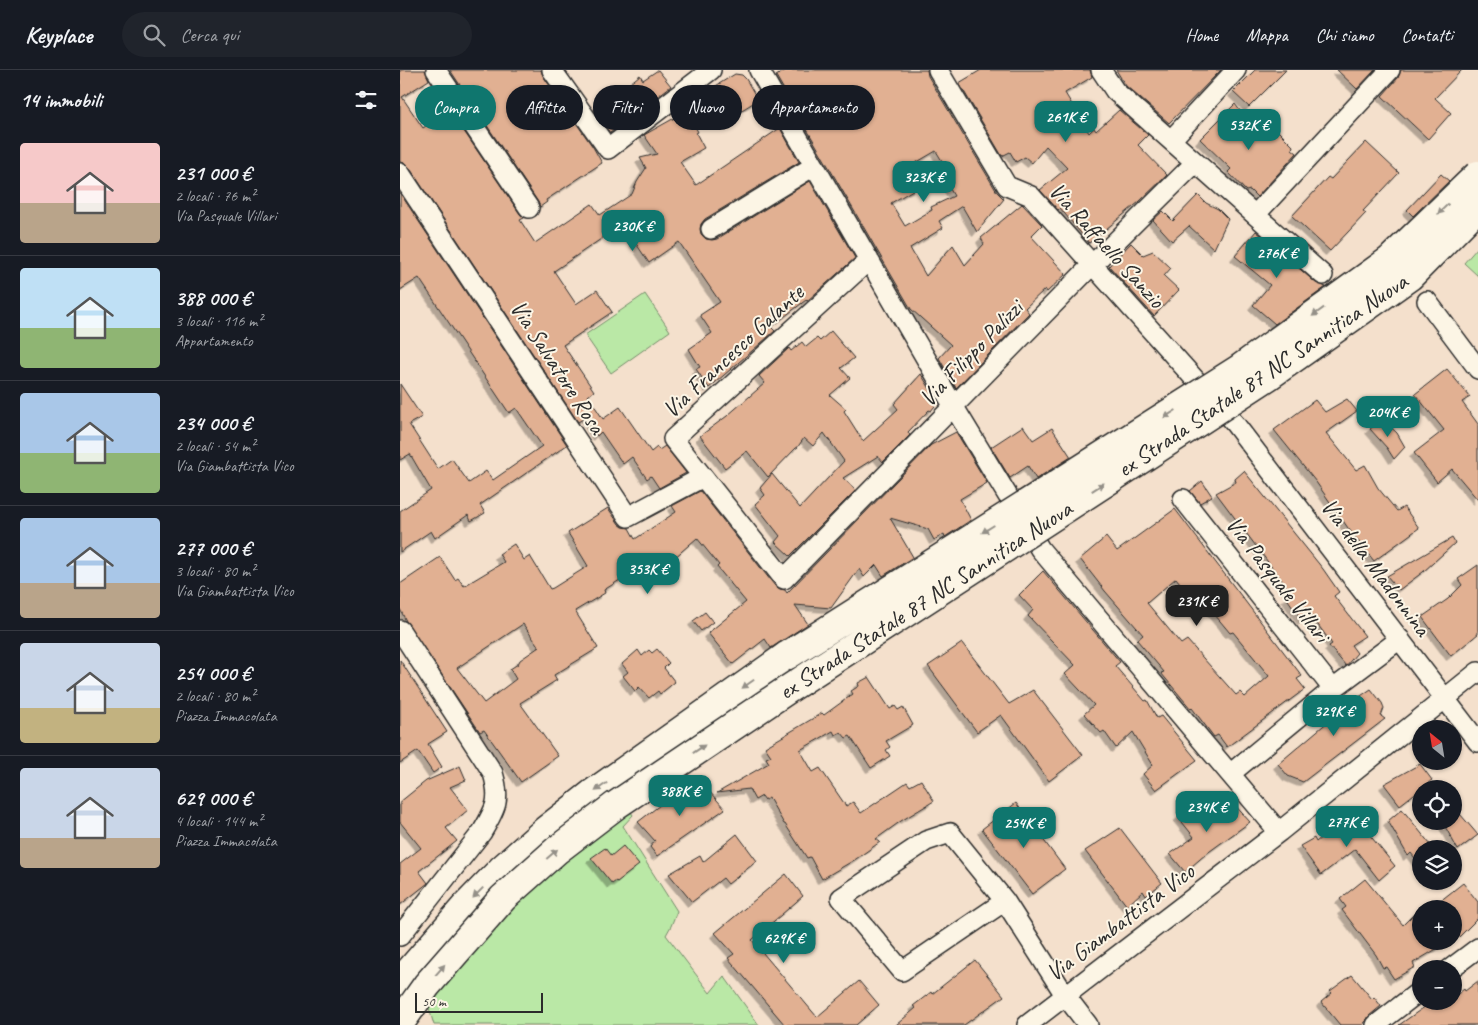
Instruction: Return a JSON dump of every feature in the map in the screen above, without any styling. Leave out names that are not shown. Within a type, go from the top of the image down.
[{"type":"highway","name":"ex Strada Statale 87 NC Sannitica Nuova","points":[[400,986],[409,972],[466,906],[502,869],[546,830],[592,794],[788,656],[1239,369],[1390,260],[1478,175]]},
{"type":"highway","name":"ex Strada Statale 87 NC Sannitica Nuova","points":[[400,1023],[427,985],[503,898],[557,850],[601,816],[786,690],[1267,377],[1410,276],[1478,206]]},
{"type":"street","points":[[436,70],[529,208]]},
{"type":"street","points":[[552,70],[608,149],[711,70]]},
{"type":"street","points":[[759,70],[954,407],[1040,549],[1279,832]]},
{"type":"street","name":"Via Raffaello Sanzio","points":[[938,70],[1007,186],[1031,196],[1235,424]]},
{"type":"street","points":[[1101,70],[1115,91],[1323,276]]},
{"type":"street","points":[[1255,215],[1390,70]]},
{"type":"street","points":[[1171,140],[1232,72]]},
{"type":"street","name":"Via Filippo Palizzi","points":[[784,579],[1092,265],[1195,163]]},
{"type":"street","points":[[712,229],[814,166]]},
{"type":"street","name":"Via Salvatore Rosa","points":[[400,173],[628,517],[703,478]]},
{"type":"street","name":"Via Francesco Galante","points":[[784,579],[673,439],[869,260]]},
{"type":"street","points":[[1427,301],[1478,369]]},
{"type":"street","name":"Via della Madonnina","points":[[1235,424],[1478,742]]},
{"type":"street","name":"Via Pasquale Villari","points":[[1183,499],[1333,690]]},
{"type":"street","points":[[400,630],[493,772],[498,788],[497,800],[482,832],[400,936]]},
{"type":"street","points":[[1230,774],[1333,690],[1400,639]]},
{"type":"street","name":"Via Giambattista Vico","points":[[1027,1025],[1279,832],[1478,672]]},
{"type":"street","points":[[1005,901],[902,971],[841,898],[926,841],[950,833],[1005,901],[1065,995],[1088,1025]]},
{"type":"street","points":[[1462,960],[1478,948]]},
{"type":"street","points":[[1376,1025],[1412,997]]},
{"type":"green space","points":[[1478,247],[1478,276],[1464,263]]},
{"type":"green space","points":[[645,294],[670,331],[611,373],[585,335]]},
{"type":"green space","points":[[629,809],[633,815],[623,826],[677,911],[666,935],[710,993],[724,976],[759,1025],[434,1025],[428,1005],[485,935],[551,870]]},
{"type":"building","points":[[400,70],[425,70],[429,80],[421,85],[415,85],[415,89],[402,97],[415,116],[415,130],[463,130],[524,218],[520,220],[535,243],[592,204],[600,215],[632,194],[646,168],[640,158],[657,154],[644,135],[653,130],[660,130],[660,126],[670,120],[670,130],[697,130],[698,132],[696,133],[704,148],[680,162],[696,185],[777,130],[781,130],[799,162],[705,219],[701,224],[701,234],[706,239],[717,239],[810,181],[855,258],[807,301],[771,327],[775,331],[709,388],[696,369],[700,367],[689,349],[712,333],[700,315],[720,302],[679,242],[649,263],[623,224],[554,271],[576,304],[597,290],[612,312],[563,345],[594,391],[588,396],[603,419],[620,407],[651,452],[657,447],[659,450],[665,446],[686,473],[659,488],[651,476],[647,479],[632,457],[623,464],[601,432],[597,436],[586,417],[578,422],[409,167],[405,163],[400,162]]},
{"type":"building","points":[[450,70],[541,70],[549,85],[506,85],[506,130],[581,130],[602,163],[546,200],[547,202],[540,207],[490,130],[496,130],[496,85],[460,85]]},
{"type":"building","points":[[658,70],[670,87],[660,94],[660,85],[629,84],[640,75],[643,80]]},
{"type":"building","points":[[786,70],[927,70],[928,76],[997,192],[1004,199],[977,232],[962,206],[939,221],[943,228],[910,248],[926,276],[953,245],[965,265],[984,244],[981,238],[1022,204],[1042,225],[1031,236],[1066,274],[1047,292],[1045,289],[1025,308],[1029,313],[956,388],[939,358],[951,345],[911,309],[807,130],[875,130],[875,85],[781,85],[776,76]],"holes":[[[936,151],[950,174],[943,177],[954,196],[931,207],[932,210],[905,226],[891,203],[918,187],[907,168]]]},
{"type":"building","points":[[981,70],[1090,70],[1092,77],[1065,93],[1089,133],[1094,128],[1096,131],[1119,110],[1148,135],[1138,145],[1167,175],[1139,202],[1089,243],[1060,208],[1058,210],[1040,190],[1067,168],[1046,146],[1032,163],[1025,157],[1016,162],[1010,152],[1002,156],[959,83]]},
{"type":"building","points":[[1116,70],[1221,70],[1169,123],[1126,86]]},
{"type":"building","points":[[1255,70],[1286,70],[1249,107],[1233,92]]},
{"type":"building","points":[[1337,70],[1375,70],[1357,89]]},
{"type":"building","points":[[1401,70],[1462,70],[1435,98],[1451,113],[1428,139],[1382,96],[1398,78]]},
{"type":"building","points":[[735,74],[742,75],[752,90],[752,104],[742,110],[742,85],[717,85]]},
{"type":"building","points":[[1235,104],[1261,139],[1274,127],[1293,146],[1292,149],[1297,153],[1257,197],[1250,190],[1246,191],[1228,172],[1231,169],[1200,139]]},
{"type":"building","points":[[1366,142],[1399,173],[1363,211],[1366,213],[1330,251],[1292,216],[1328,177],[1331,179]]},
{"type":"building","points":[[1441,174],[1449,181],[1413,216],[1407,210]]},
{"type":"building","points":[[400,193],[567,445],[480,505],[485,513],[471,521],[468,515],[435,538],[431,531],[400,552],[400,511],[431,490],[410,454],[400,460],[400,384],[422,417],[409,424],[438,469],[452,459],[469,483],[486,471],[493,480],[542,446],[516,408],[509,413],[419,278],[400,290]]},
{"type":"building","points":[[1198,195],[1206,203],[1218,209],[1228,219],[1214,249],[1189,226],[1172,241],[1153,220],[1163,211],[1173,221]]},
{"type":"building","points":[[1256,231],[1316,283],[1326,287],[1275,324],[1253,305],[1270,285],[1235,256]]},
{"type":"building","points":[[1131,243],[1143,255],[1153,251],[1171,268],[1164,276],[1179,290],[1154,316],[1109,266]]},
{"type":"building","points":[[831,331],[854,358],[841,368],[850,378],[830,395],[846,409],[844,411],[863,441],[898,409],[894,404],[921,374],[938,402],[908,432],[910,435],[883,462],[878,456],[843,478],[856,490],[790,556],[775,542],[780,536],[755,504],[765,495],[760,488],[772,474],[800,508],[844,461],[824,433],[813,446],[804,438],[797,448],[768,477],[747,451],[725,468],[700,436],[727,416],[765,383],[759,376],[789,348],[791,351],[802,342],[806,347],[817,338],[820,341]]},
{"type":"building","points":[[1447,369],[1470,397],[1462,402],[1478,424],[1478,500],[1452,469],[1437,482],[1414,453],[1444,430],[1415,394]]},
{"type":"building","points":[[1347,399],[1357,411],[1326,433],[1356,470],[1365,465],[1378,488],[1397,511],[1404,507],[1419,528],[1374,561],[1316,482],[1274,430],[1315,400],[1325,412]]},
{"type":"building","points":[[1382,419],[1397,433],[1405,447],[1394,459],[1370,429]]},
{"type":"building","points":[[1023,426],[1033,440],[1052,428],[1071,457],[1036,479],[1028,466],[1010,478],[991,447]]},
{"type":"building","points":[[956,432],[987,483],[960,499],[971,520],[945,537],[944,534],[934,540],[928,529],[890,518],[913,557],[883,576],[876,565],[864,577],[859,569],[831,608],[795,605],[808,624],[771,648],[765,639],[733,664],[708,633],[746,602],[717,567],[719,565],[697,538],[665,566],[660,558],[652,564],[650,561],[604,590],[605,593],[575,611],[598,648],[554,675],[557,680],[520,703],[558,756],[521,782],[484,730],[480,732],[406,621],[400,609],[400,584],[440,557],[455,580],[458,578],[464,586],[504,562],[499,554],[514,544],[524,560],[530,556],[550,589],[553,588],[588,566],[568,533],[608,508],[619,524],[629,528],[635,539],[676,512],[672,506],[700,491],[775,586],[785,590],[787,593],[931,445]],"holes":[[[523,624],[539,647],[510,669],[516,679],[484,703],[457,668]]]},
{"type":"building","points":[[1244,471],[1323,569],[1339,592],[1334,596],[1365,636],[1351,645],[1357,653],[1346,666],[1329,646],[1332,644],[1310,614],[1302,620],[1286,597],[1292,594],[1216,493],[1236,482],[1235,479]]},
{"type":"building","points":[[1202,481],[1212,496],[1200,503],[1190,491]]},
{"type":"building","points":[[1175,509],[1302,676],[1297,679],[1305,689],[1227,747],[1218,735],[1214,737],[1192,708],[1161,673],[1164,672],[1137,640],[1143,635],[1080,559],[1106,537],[1117,551]],"holes":[[[1176,578],[1204,613],[1210,609],[1230,633],[1233,632],[1269,676],[1245,697],[1240,692],[1236,695],[1187,640],[1181,644],[1147,603]]]},
{"type":"building","points":[[1452,538],[1455,543],[1423,572],[1399,590],[1387,576]]},
{"type":"building","points":[[1478,565],[1478,634],[1451,656],[1422,617],[1448,599],[1462,585],[1458,579]]},
{"type":"building","points":[[1043,571],[1120,662],[1115,666],[1145,701],[1147,700],[1157,718],[1161,716],[1197,760],[1156,790],[1143,774],[1153,765],[1133,732],[1116,748],[1104,731],[1101,733],[1084,714],[1094,705],[1065,674],[1075,665],[1028,616],[1033,610],[1019,595]]},
{"type":"building","points":[[705,612],[713,622],[701,631],[693,621]]},
{"type":"building","points":[[962,643],[1009,704],[1033,690],[1083,755],[1049,781],[1001,715],[977,732],[928,666]]},
{"type":"building","points":[[657,649],[669,663],[664,668],[675,682],[660,694],[658,691],[649,698],[639,687],[635,691],[623,676],[628,672],[622,664],[638,650],[642,656],[649,650],[652,653]]},
{"type":"building","points":[[400,660],[447,732],[428,744],[442,767],[433,773],[418,751],[400,763]]},
{"type":"building","points":[[869,677],[890,709],[895,706],[898,710],[903,707],[913,725],[886,741],[890,747],[886,750],[890,756],[871,768],[850,736],[846,738],[841,732],[835,735],[833,731],[800,750],[813,772],[820,768],[846,806],[853,802],[861,813],[907,782],[910,786],[921,780],[934,801],[876,839],[880,842],[856,859],[822,879],[810,857],[807,858],[769,798],[765,800],[762,796],[755,800],[749,789],[717,793],[769,763],[766,758],[771,756],[765,747],[822,713],[824,715],[853,694],[851,691],[859,686],[858,683]]},
{"type":"building","points":[[1371,689],[1382,703],[1384,708],[1381,716],[1385,719],[1303,782],[1288,776],[1278,764],[1349,704]]},
{"type":"building","points":[[460,766],[466,780],[450,787],[468,810],[446,828],[457,841],[419,871],[428,883],[400,905],[400,864],[421,848],[400,822],[400,802],[426,781]]},
{"type":"building","points":[[1412,768],[1412,770],[1424,770],[1432,780],[1412,780],[1412,796],[1400,805],[1384,784]]},
{"type":"building","points":[[699,780],[725,809],[657,856],[650,847],[655,841],[638,822],[669,798],[670,800]]},
{"type":"building","points":[[1016,803],[1065,869],[1032,894],[982,829]]},
{"type":"building","points":[[1233,803],[1250,822],[1185,872],[1170,854],[1194,837],[1178,817],[1196,804],[1211,821]]},
{"type":"building","points":[[1402,809],[1412,822],[1412,830],[1419,830],[1427,840],[1412,840],[1412,854],[1411,853],[1408,856],[1388,821]]},
{"type":"building","points":[[1350,811],[1395,866],[1379,880],[1355,849],[1321,875],[1300,846],[1314,838],[1316,842]]},
{"type":"building","points":[[1462,816],[1478,835],[1462,847],[1462,840],[1452,840],[1447,830],[1462,830]]},
{"type":"building","points":[[1120,828],[1162,883],[1146,896],[1143,891],[1127,906],[1085,851]]},
{"type":"building","points":[[737,834],[757,861],[728,884],[723,878],[692,902],[669,874],[700,856],[703,862]]},
{"type":"building","points":[[623,846],[639,865],[612,884],[591,858],[605,848],[611,856]]},
{"type":"building","points":[[786,874],[803,896],[752,940],[817,1017],[859,981],[879,1005],[856,1025],[785,1025],[728,958],[734,954],[715,933]]},
{"type":"building","points":[[1365,879],[1403,925],[1412,916],[1412,950],[1435,950],[1418,960],[1412,960],[1412,969],[1394,979],[1386,967],[1383,968],[1376,955],[1342,910],[1346,907],[1340,899]]},
{"type":"building","points":[[1462,884],[1478,902],[1478,918],[1462,934],[1462,900],[1441,900],[1454,890],[1462,890]]},
{"type":"building","points":[[975,960],[1004,996],[964,1025],[896,1025],[916,1008],[913,1006],[931,992],[932,994]]},
{"type":"building","points":[[1352,975],[1372,999],[1374,997],[1381,1006],[1369,1016],[1363,1025],[1340,1025],[1321,1002],[1332,993],[1330,991]]},
{"type":"building","points":[[1478,981],[1478,1025],[1399,1025],[1420,1010],[1462,1010],[1462,991],[1464,989],[1465,991]]}]
